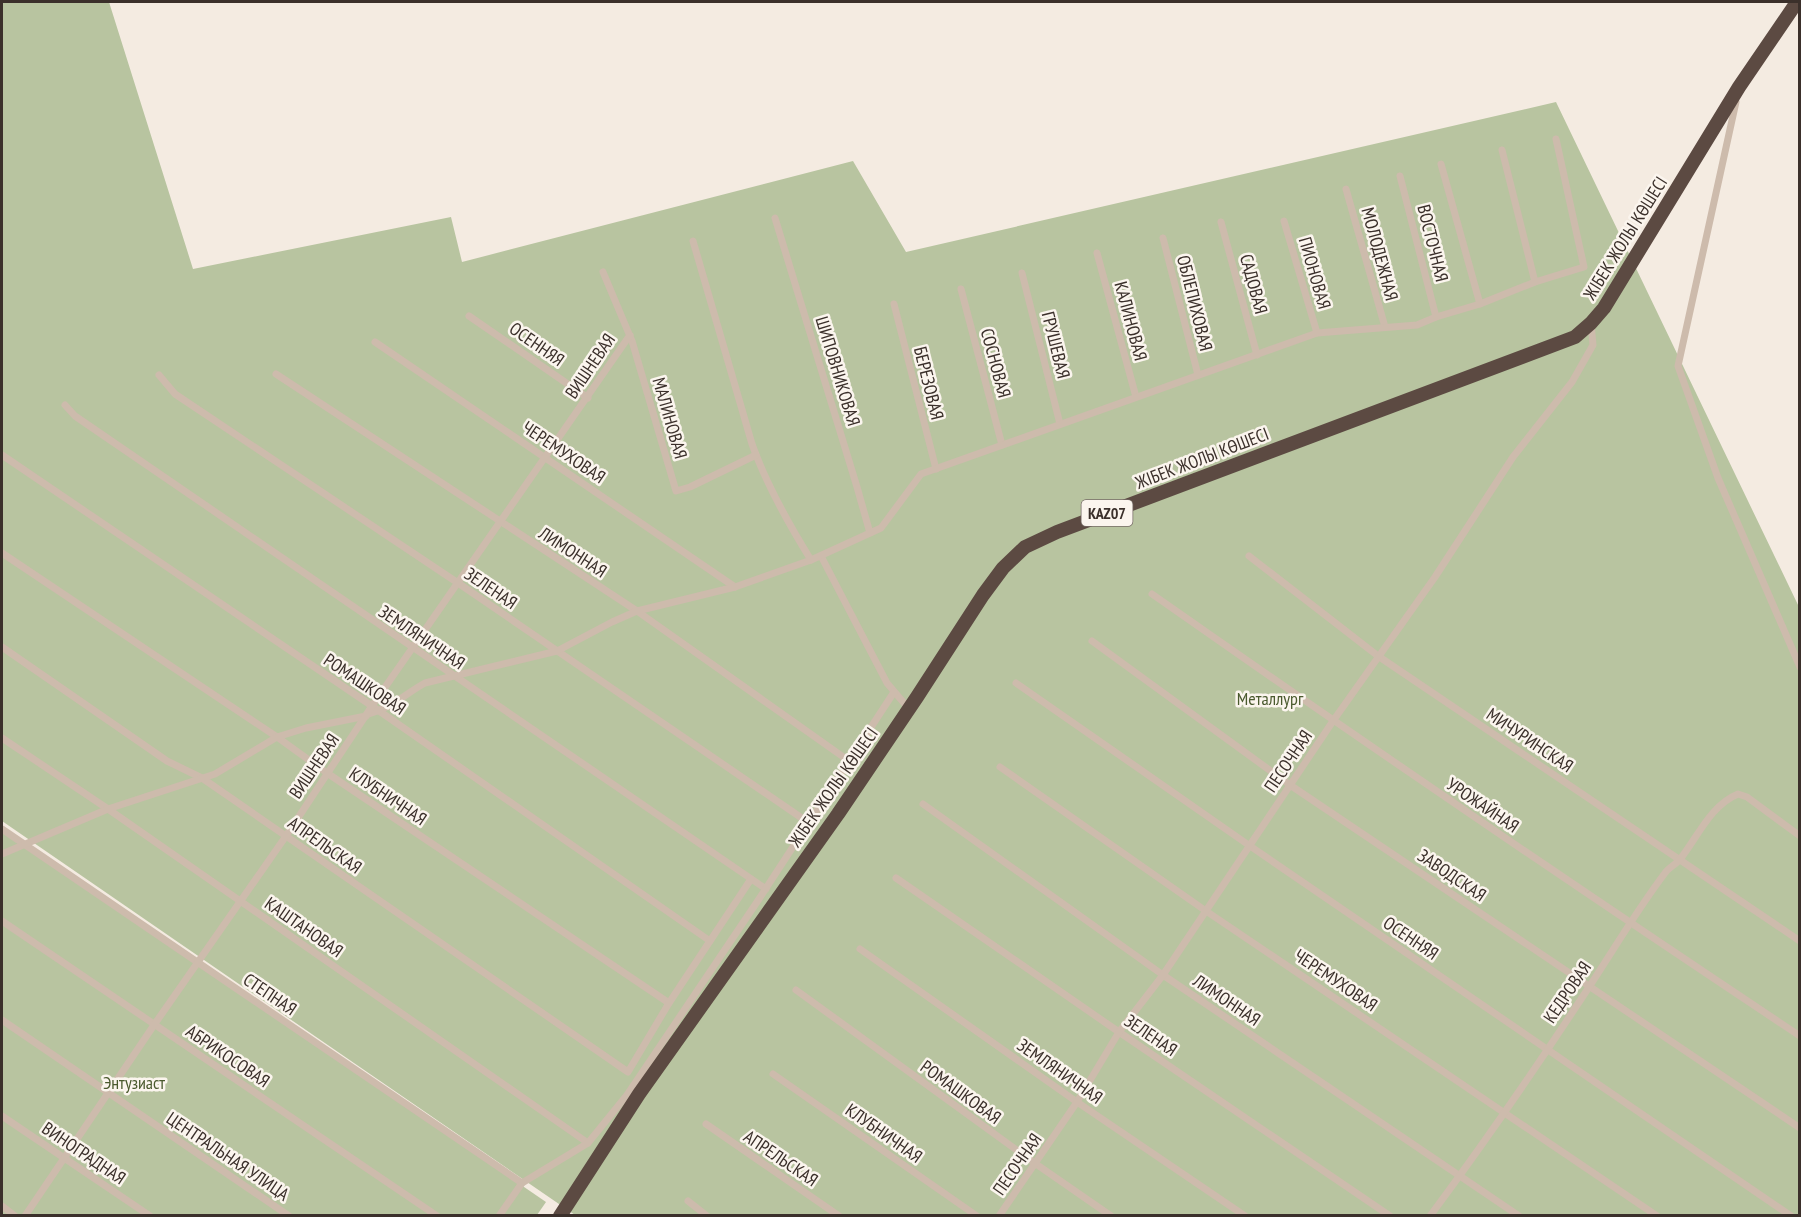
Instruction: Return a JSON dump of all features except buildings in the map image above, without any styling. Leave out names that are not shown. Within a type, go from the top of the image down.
[{"type":"highway","name":"ЖІБЕК ЖОЛЫ КӨШЕСІ","points":[[560,1215],[639,1094],[838,814],[1003,568],[1026,547],[1057,532],[1575,337],[1604,308],[1739,87],[1797,2]]},
{"type":"street","points":[[1739,87],[1678,366],[1718,478],[1800,667]]},
{"type":"street","points":[[2,854],[108,808],[215,774],[277,737],[379,711],[425,683],[557,651],[637,611],[735,587],[821,556],[881,528],[921,474],[1317,333],[1417,325],[1480,304],[1535,282],[1584,267],[1556,139]]},
{"type":"street","points":[[1502,150],[1535,282]]},
{"type":"street","name":"ВОСТОЧНАЯ","points":[[1441,164],[1480,304]]},
{"type":"street","name":"ВОСТОЧНАЯ","points":[[1400,176],[1436,317]]},
{"type":"street","name":"МОЛОДЕЖНАЯ","points":[[1346,189],[1385,327]]},
{"type":"street","name":"ШИПОВНИКОВАЯ","points":[[775,218],[870,533]]},
{"type":"street","name":"ПИОНОВАЯ","points":[[1284,221],[1317,333]]},
{"type":"street","name":"САДОВАЯ","points":[[1221,222],[1257,355]]},
{"type":"street","name":"ОБЛЕПИХОВАЯ","points":[[1163,238],[1198,375]]},
{"type":"street","points":[[693,240],[764,477],[811,560]]},
{"type":"street","name":"КАЛИНОВАЯ","points":[[1097,253],[1136,398]]},
{"type":"street","name":"МАЛИНОВАЯ","points":[[603,272],[630,335],[676,491],[690,487],[756,455]]},
{"type":"street","name":"ГРУШЕВАЯ","points":[[1022,273],[1060,424]]},
{"type":"street","name":"СОСНОВАЯ","points":[[961,289],[1002,445]]},
{"type":"street","name":"БЕРЕЗОВАЯ","points":[[894,304],[936,469]]},
{"type":"street","name":"ОСЕННЯЯ","points":[[469,316],[588,398]]},
{"type":"street","name":"ПЕСОЧНАЯ","points":[[999,1215],[1077,1102],[1119,1032],[1163,975],[1333,721],[1435,577],[1513,457],[1572,382],[1593,345],[1591,323]]},
{"type":"street","name":"ВИШНЕВАЯ","points":[[25,1215],[65,1159],[154,1024],[286,836],[372,706],[630,335]]},
{"type":"street","name":"ЧЕРЕМУХОВАЯ","points":[[375,342],[735,587]]},
{"type":"street","name":"ЛИМОННАЯ","points":[[276,374],[637,611],[849,761]]},
{"type":"street","name":"ЗЕЛЕНАЯ","points":[[159,375],[175,394],[458,583],[809,823]]},
{"type":"street","name":"ЗЕМЛЯНИЧНАЯ","points":[[64,405],[75,416],[766,890]]},
{"type":"street","name":"РОМАШКОВАЯ","points":[[2,455],[372,706],[710,941]]},
{"type":"street","name":"КЛУБНИЧНАЯ","points":[[2,553],[669,1003]]},
{"type":"street","points":[[821,556],[887,683],[909,709]]},
{"type":"street","name":"МИЧУРИНСКАЯ","points":[[1249,556],[1378,656],[1800,941]]},
{"type":"street","name":"УРОЖАЙНАЯ","points":[[1152,594],[1333,721],[1800,1036]]},
{"type":"street","name":"ЗАВОДСКАЯ","points":[[1092,641],[1290,785],[1800,1128]]},
{"type":"street","name":"АПРЕЛЬСКАЯ","points":[[2,647],[167,762],[202,778],[628,1072],[669,1003]]},
{"type":"street","name":"ОСЕННЯЯ","points":[[1016,684],[1791,1215]]},
{"type":"street","points":[[499,1215],[522,1182],[588,1143],[627,1095],[766,890],[894,692]]},
{"type":"street","name":"КАШТАНОВАЯ","points":[[2,738],[108,808],[588,1143]]},
{"type":"street","name":"ЧЕРЕМУХОВАЯ","points":[[1000,767],[1206,911],[1657,1215]]},
{"type":"street","name":"КЕДРОВАЯ","points":[[1430,1215],[1460,1176],[1667,871],[1680,860],[1704,824],[1729,797],[1738,794],[1747,797],[1800,836]]},
{"type":"street","name":"ЛИМОННАЯ","points":[[923,804],[1163,975],[1519,1215]]},
{"type":"street","name":"СТЕПНАЯ","points":[[2,829],[522,1182]]},
{"type":"street","name":"ЗЕЛЕНАЯ","points":[[896,878],[1390,1215]]},
{"type":"street","points":[[669,1003],[751,879]]},
{"type":"street","name":"АБРИКОСОВАЯ","points":[[2,921],[437,1215]]},
{"type":"street","name":"ЗЕМЛЯНИЧНАЯ","points":[[860,949],[1077,1102],[1245,1215]]},
{"type":"street","name":"РОМАШКОВАЯ","points":[[796,990],[1036,1164],[1111,1215]]},
{"type":"street","name":"ЦЕНТРАЛЬНАЯ УЛИЦА","points":[[2,1020],[289,1215]]},
{"type":"street","name":"КЛУБНИЧНАЯ","points":[[773,1074],[977,1215]]},
{"type":"street","name":"ВИНОГРАДНАЯ","points":[[2,1116],[150,1215]]},
{"type":"street","name":"АПРЕЛЬСКАЯ","points":[[706,1124],[838,1215]]},
{"type":"street","points":[[688,1202],[708,1215]]},
{"type":"street","points":[[2,1206],[15,1215]]},
{"type":"green space","name":"Металлург","points":[[2,2],[109,2],[193,269],[451,217],[462,262],[853,161],[906,252],[1556,102],[1799,607],[1799,1215],[575,1215],[2,821]]},
{"type":"green space","name":"Энтузиаст","points":[[2,831],[546,1202],[537,1215],[2,1215]]}]
